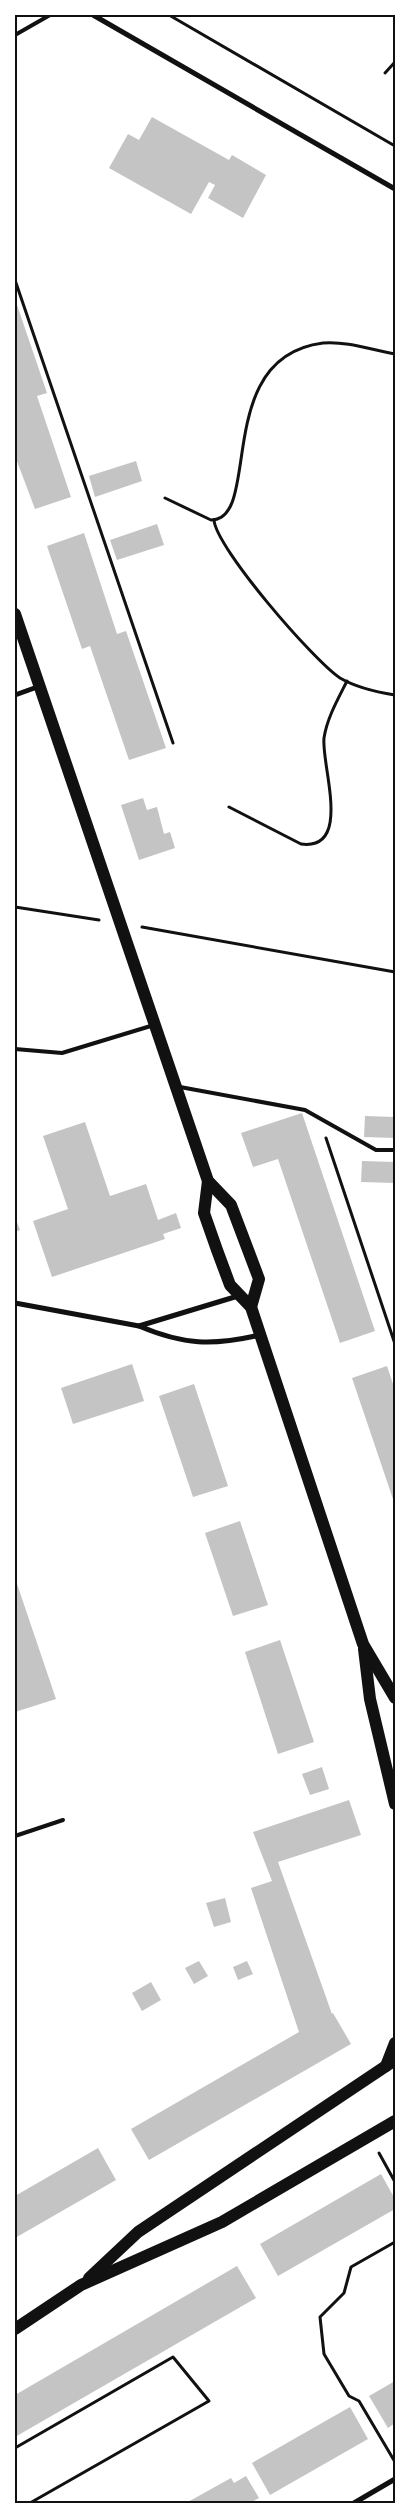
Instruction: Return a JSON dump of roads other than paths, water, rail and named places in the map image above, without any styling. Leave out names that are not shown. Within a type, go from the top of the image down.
[{"type":"main road","points":[[15,614],[208,1181],[231,1205],[259,1279],[251,1307]]},
{"type":"main road","points":[[208,1181],[204,1213],[230,1285],[251,1307],[363,1644],[370,1699],[395,1804]]},
{"type":"main road","points":[[363,1644],[395,1698]]},
{"type":"main road","points":[[82,2285],[138,2232],[390,2063],[395,2043]]},
{"type":"main road","points":[[15,2329],[82,2285],[222,2222],[395,2121]]},
{"type":"street","points":[[93,15],[395,189]]},
{"type":"street","points":[[15,695],[40,686]]},
{"type":"street","points":[[139,1326],[239,1296]]},
{"type":"street","points":[[15,1303],[139,1326],[168,1338],[216,1343],[260,1335]]},
{"type":"street","points":[[354,2503],[395,2479]]},
{"type":"lane","points":[[15,35],[50,15]]},
{"type":"lane","points":[[15,1050],[62,1053],[155,1025]]},
{"type":"lane","points":[[176,1087],[305,1110],[376,1150],[395,1150]]},
{"type":"lane","points":[[15,1836],[63,1820]]}]
